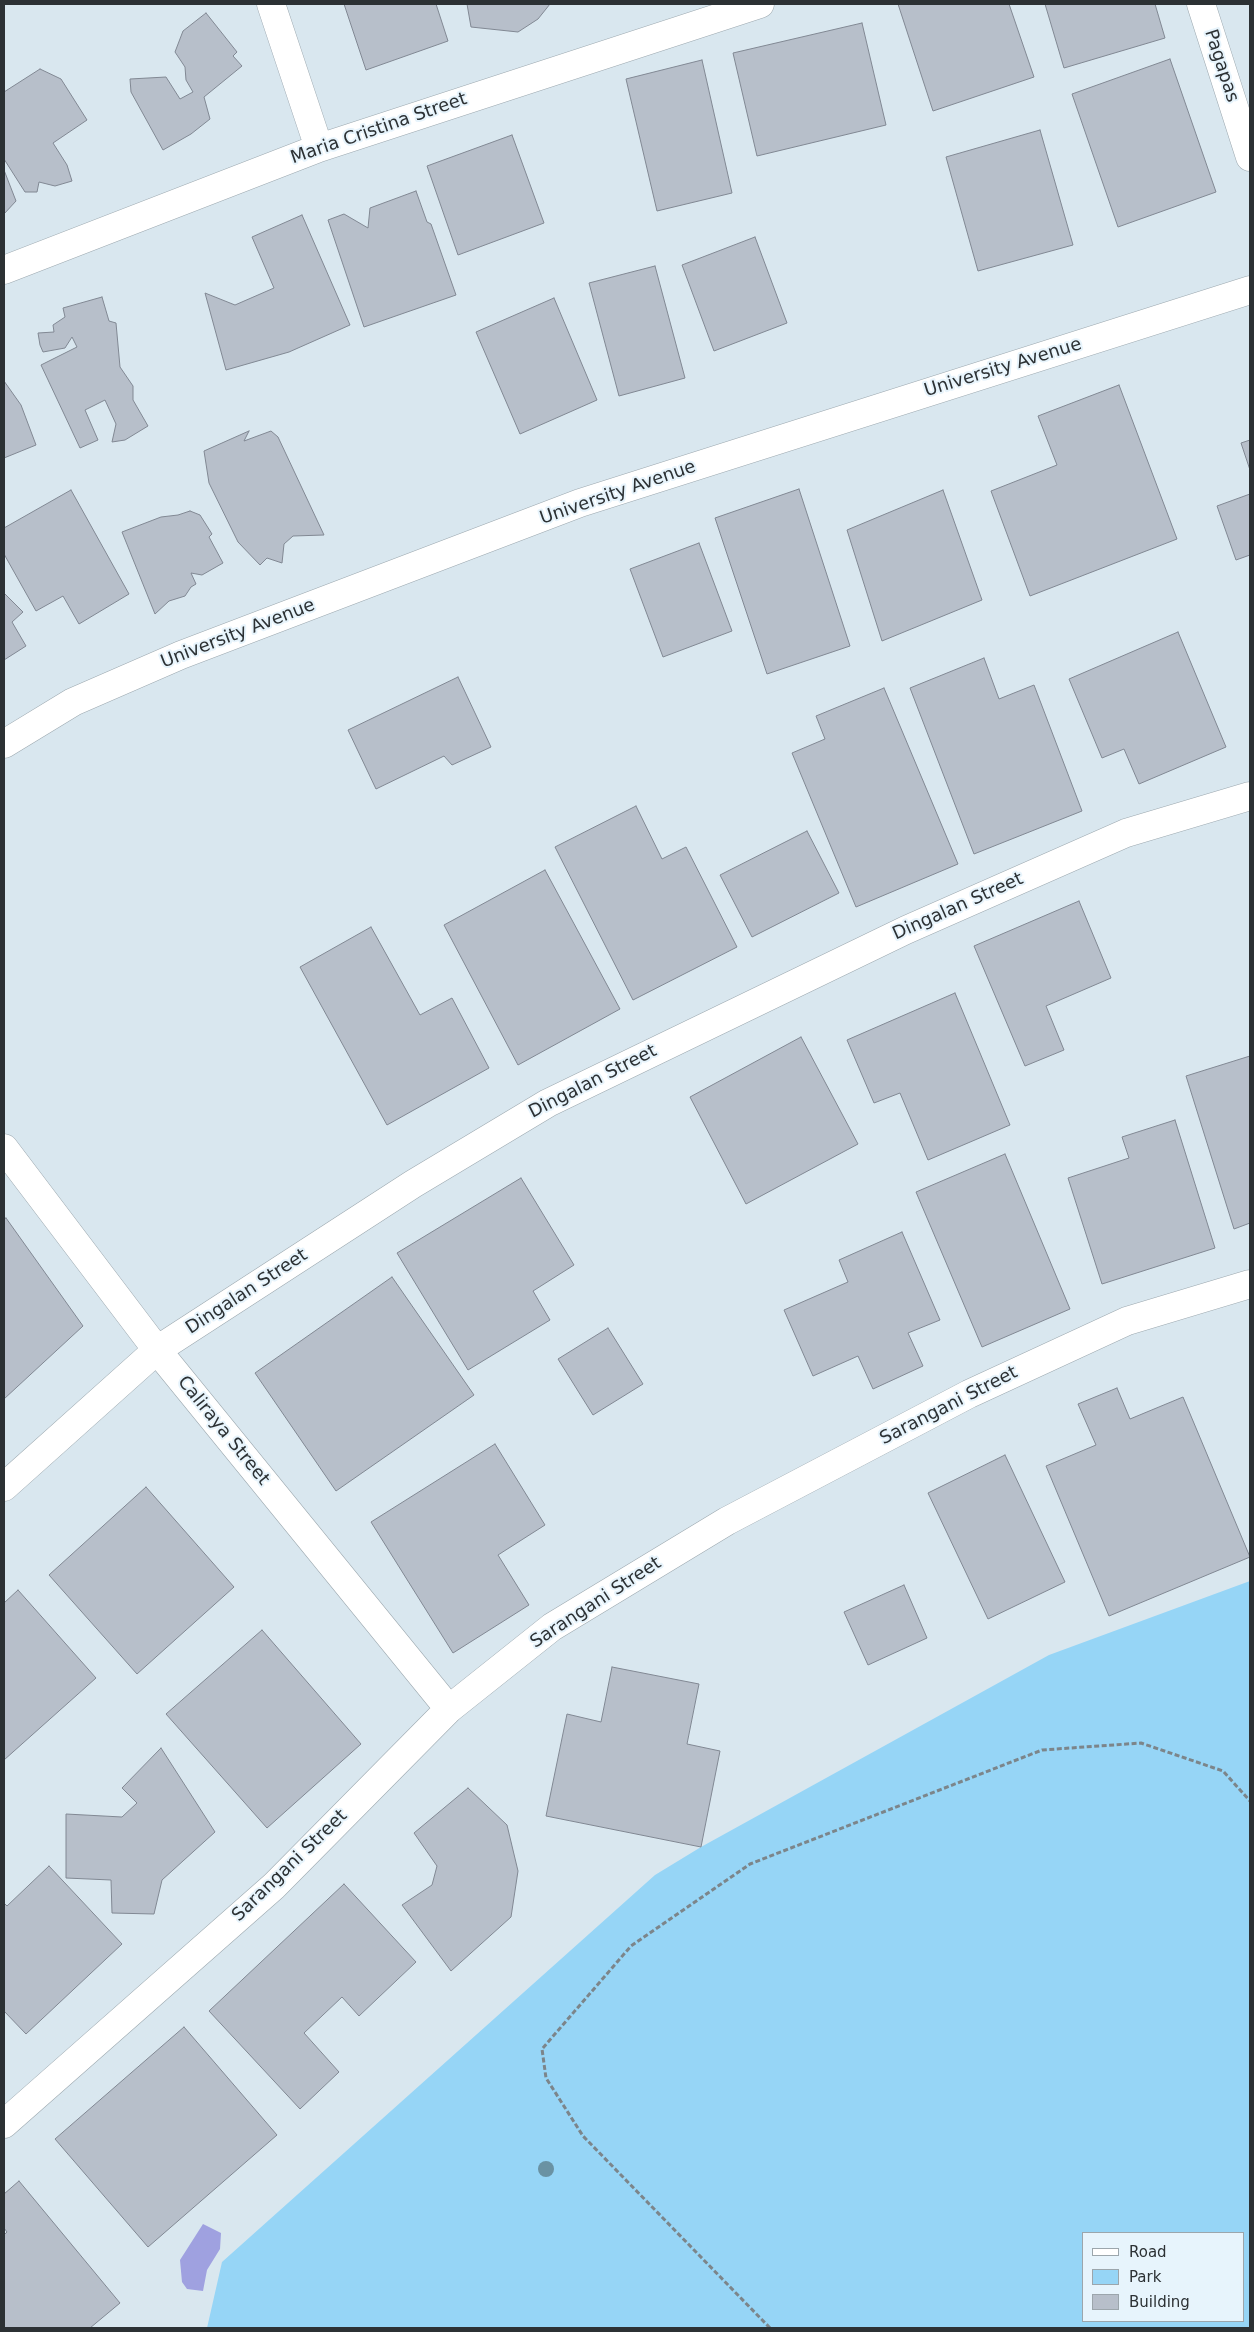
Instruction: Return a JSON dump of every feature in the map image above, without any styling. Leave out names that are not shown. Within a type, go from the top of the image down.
[{"type":"street","points":[[271,4],[319,148]]},
{"type":"street","name":"Maria Cristina Street","points":[[4,270],[319,148],[760,4]]},
{"type":"street","name":"Pagapas","points":[[1201,4],[1250,157]]},
{"type":"street","name":"University Avenue","points":[[4,744],[73,702],[181,655],[580,503],[1250,290]]},
{"type":"street","name":"Dingalan Street","points":[[4,1487],[157,1350],[413,1184],[548,1103],[906,930],[1126,833],[1250,796]]},
{"type":"street","name":"Caliraya Street","points":[[4,1148],[157,1350],[449,1709]]},
{"type":"street","name":"Sarangani Street","points":[[4,2124],[274,1886],[449,1709],[552,1627],[736,1516],[969,1394],[1127,1321],[1250,1284]]},
{"type":"path","points":[[770,2328],[583,2136],[546,2078],[542,2048],[631,1946],[750,1864],[1042,1750],[1141,1742],[1223,1771],[1250,1801]]},
{"type":"green space","points":[[1250,1581],[1250,2328],[207,2328],[222,2262],[655,1875],[701,1847],[1049,1655]]},
{"type":"shaded area","points":[[203,2224],[221,2233],[220,2249],[207,2270],[203,2291],[187,2289],[182,2282],[180,2260]]},
{"type":"building","points":[[344,4],[436,4],[448,41],[366,70]]},
{"type":"building","points":[[467,4],[550,4],[538,19],[518,32],[471,27]]},
{"type":"building","points":[[898,4],[1009,4],[1034,77],[933,111]]},
{"type":"building","points":[[1045,4],[1155,4],[1165,38],[1064,68]]},
{"type":"building","points":[[206,13],[237,52],[233,56],[242,66],[204,97],[210,119],[191,134],[163,150],[131,92],[130,79],[166,77],[180,99],[193,92],[186,80],[185,67],[175,52],[183,31]]},
{"type":"building","points":[[862,23],[886,125],[757,156],[733,53]]},
{"type":"building","points":[[1170,59],[1216,192],[1118,227],[1072,94]]},
{"type":"building","points":[[702,60],[732,193],[657,211],[626,79]]},
{"type":"building","points":[[40,69],[61,79],[87,120],[53,143],[67,165],[72,181],[55,186],[39,182],[37,192],[25,192],[4,159],[4,92]]},
{"type":"building","points":[[1040,130],[1073,245],[978,271],[946,157]]},
{"type":"building","points":[[512,135],[544,223],[458,255],[427,166]]},
{"type":"building","points":[[4,170],[16,201],[4,214]]},
{"type":"building","points":[[416,191],[427,222],[431,224],[456,295],[364,327],[328,220],[344,214],[368,228],[370,208]]},
{"type":"building","points":[[302,215],[350,325],[289,352],[226,370],[205,293],[235,305],[274,288],[252,237]]},
{"type":"building","points":[[755,237],[787,323],[714,351],[682,265]]},
{"type":"building","points":[[655,266],[685,378],[619,396],[589,283]]},
{"type":"building","points":[[102,297],[109,321],[116,323],[120,367],[133,386],[133,400],[148,426],[125,440],[112,442],[116,424],[105,400],[85,410],[98,440],[80,448],[41,365],[77,347],[72,337],[65,348],[43,352],[38,333],[54,332],[53,325],[65,317],[63,308]]},
{"type":"building","points":[[554,298],[597,400],[520,434],[476,332]]},
{"type":"building","points":[[4,381],[21,405],[36,445],[4,458]]},
{"type":"building","points":[[1119,385],[1177,539],[1030,596],[991,491],[1057,465],[1038,416]]},
{"type":"building","points":[[249,431],[244,441],[271,431],[278,437],[324,535],[293,536],[284,544],[282,563],[267,558],[260,565],[238,542],[209,483],[204,451]]},
{"type":"building","points":[[1250,440],[1250,470],[1241,443]]},
{"type":"building","points":[[799,489],[850,646],[767,674],[715,518]]},
{"type":"building","points":[[71,490],[129,594],[79,624],[63,596],[36,611],[4,554],[4,528]]},
{"type":"building","points":[[943,490],[982,600],[882,641],[847,530]]},
{"type":"building","points":[[1250,494],[1250,555],[1236,560],[1217,506]]},
{"type":"building","points":[[190,511],[200,515],[212,534],[209,537],[223,563],[202,575],[191,573],[196,584],[191,587],[185,596],[169,601],[155,614],[122,532],[161,517]]},
{"type":"building","points":[[699,543],[732,631],[663,657],[630,569]]},
{"type":"building","points":[[4,593],[23,612],[12,622],[26,646],[4,660]]},
{"type":"building","points":[[1178,632],[1226,747],[1139,784],[1124,749],[1102,758],[1069,679]]},
{"type":"building","points":[[984,658],[999,699],[1034,685],[1082,811],[974,854],[910,688]]},
{"type":"building","points":[[458,677],[491,747],[452,765],[444,756],[376,789],[348,730]]},
{"type":"building","points":[[884,688],[958,864],[856,907],[792,753],[825,739],[816,716]]},
{"type":"building","points":[[636,806],[662,859],[686,847],[737,947],[633,1000],[555,847]]},
{"type":"building","points":[[807,831],[839,893],[752,937],[720,875]]},
{"type":"building","points":[[545,870],[620,1009],[518,1065],[444,925]]},
{"type":"building","points":[[1079,901],[1111,978],[1046,1006],[1064,1050],[1025,1066],[974,946]]},
{"type":"building","points":[[371,927],[420,1015],[452,998],[489,1068],[387,1125],[300,967]]},
{"type":"building","points":[[955,993],[1010,1125],[928,1160],[900,1093],[874,1103],[847,1040]]},
{"type":"building","points":[[801,1037],[858,1144],[746,1204],[690,1097]]},
{"type":"building","points":[[1250,1056],[1250,1223],[1234,1229],[1186,1076]]},
{"type":"building","points":[[1175,1120],[1215,1248],[1102,1284],[1068,1178],[1129,1158],[1122,1137]]},
{"type":"building","points":[[1005,1154],[1070,1309],[982,1347],[916,1192]]},
{"type":"building","points":[[521,1178],[574,1265],[533,1291],[550,1320],[468,1370],[397,1253]]},
{"type":"building","points":[[6,1218],[83,1326],[4,1399],[4,1219]]},
{"type":"building","points":[[902,1232],[940,1320],[908,1333],[923,1366],[873,1389],[858,1356],[813,1376],[784,1310],[848,1282],[839,1260]]},
{"type":"building","points":[[392,1277],[474,1395],[336,1491],[255,1373]]},
{"type":"building","points":[[608,1328],[643,1384],[593,1415],[558,1359]]},
{"type":"building","points":[[1117,1388],[1130,1419],[1183,1397],[1250,1557],[1109,1616],[1046,1466],[1096,1445],[1078,1404]]},
{"type":"building","points":[[495,1444],[545,1525],[498,1555],[529,1605],[453,1653],[371,1522]]},
{"type":"building","points":[[1005,1455],[1065,1582],[988,1619],[928,1493]]},
{"type":"building","points":[[146,1487],[234,1587],[137,1674],[49,1575]]},
{"type":"building","points":[[904,1585],[927,1638],[868,1665],[844,1612]]},
{"type":"building","points":[[18,1590],[96,1678],[4,1760],[4,1603]]},
{"type":"building","points":[[262,1630],[361,1744],[267,1828],[166,1714]]},
{"type":"building","points":[[612,1667],[699,1684],[687,1744],[720,1751],[701,1847],[546,1816],[567,1714],[601,1722]]},
{"type":"building","points":[[161,1748],[215,1832],[162,1880],[154,1914],[112,1913],[111,1880],[66,1878],[66,1814],[122,1817],[137,1803],[122,1788]]},
{"type":"building","points":[[468,1788],[507,1825],[518,1871],[511,1917],[451,1971],[402,1905],[432,1885],[437,1866],[414,1833]]},
{"type":"building","points":[[49,1866],[122,1944],[26,2034],[4,2011],[4,1903],[7,1906]]},
{"type":"building","points":[[344,1884],[416,1962],[359,2016],[342,1997],[304,2033],[339,2072],[300,2109],[209,2011]]},
{"type":"building","points":[[184,2027],[277,2135],[148,2247],[55,2139]]},
{"type":"building","points":[[19,2181],[120,2303],[90,2328],[4,2328],[4,2235],[7,2232],[4,2228],[4,2194]]}]
